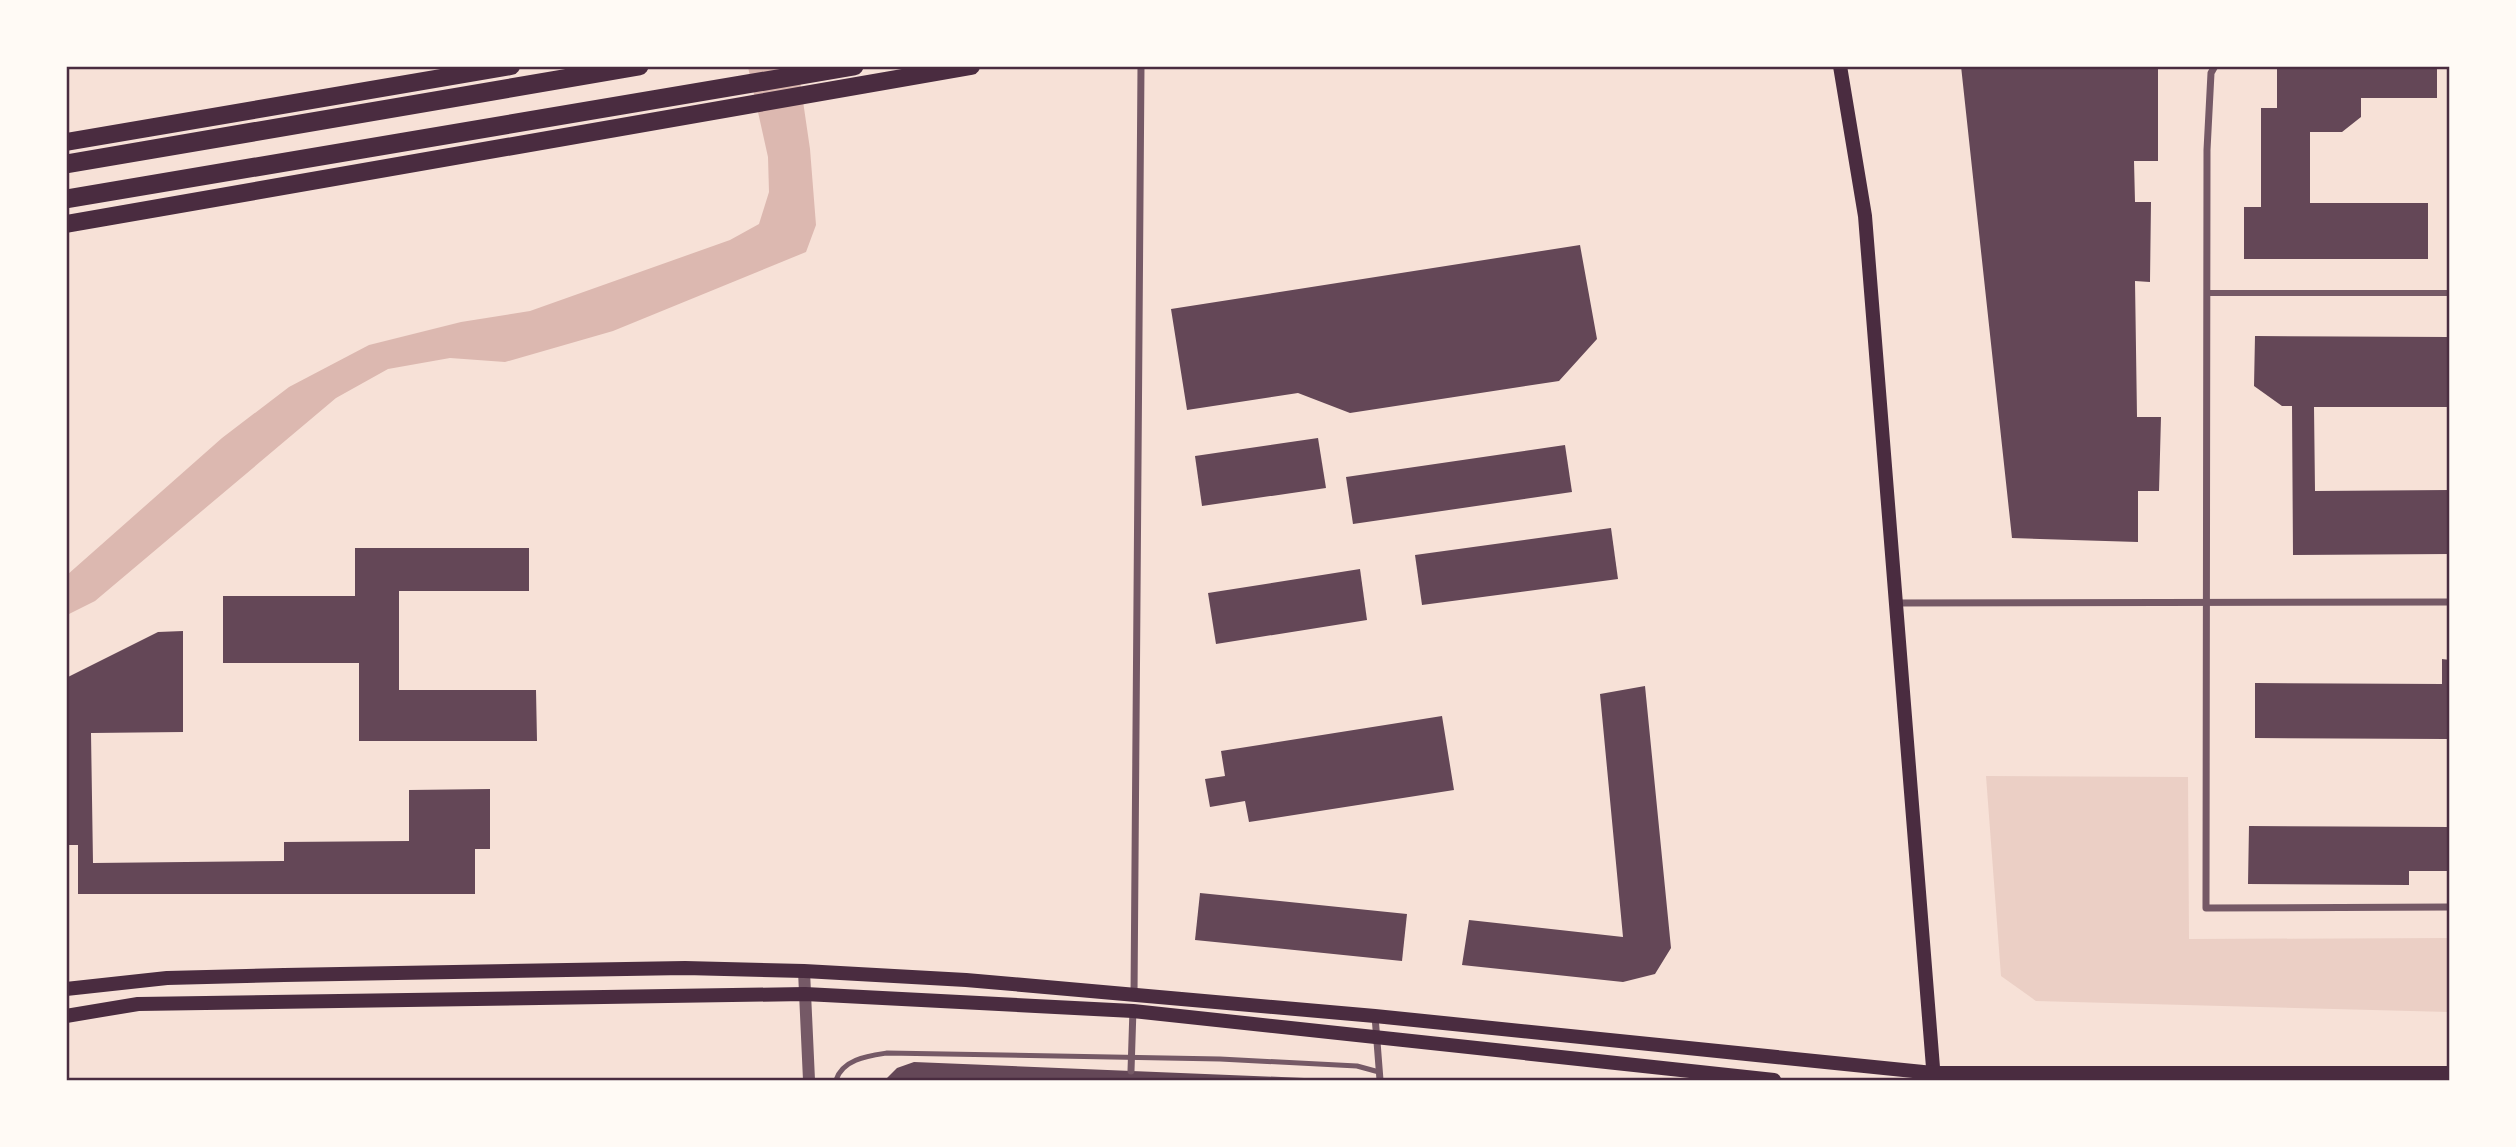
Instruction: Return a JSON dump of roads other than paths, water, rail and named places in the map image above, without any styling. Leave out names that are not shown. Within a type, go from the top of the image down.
[{"type":"highway","points":[[66,164],[639,66]]},
{"type":"highway","points":[[66,199],[854,66]]},
{"type":"main road","points":[[66,142],[510,66]]},
{"type":"main road","points":[[66,224],[971,66]]},
{"type":"main road","points":[[1840,66],[1865,216],[1934,1077]]},
{"type":"main road","points":[[66,989],[167,978],[685,968],[804,971],[966,980],[1375,1016],[1934,1077],[2449,1073]]},
{"type":"main road","points":[[66,1016],[138,1004],[805,994],[1133,1011],[1774,1080]]},
{"type":"street","points":[[1131,1071],[1134,996],[1141,66]]},
{"type":"street","points":[[2215,66],[2211,73],[2207,150],[2206,908],[2449,907]]},
{"type":"street","points":[[2207,293],[2449,293]]},
{"type":"street","points":[[1894,603],[2449,602]]},
{"type":"street","points":[[804,971],[808,1080]]},
{"type":"street","points":[[1375,1016],[1380,1076]]},
{"type":"lane","points":[[836,1080],[857,1058],[887,1053],[1357,1066],[1380,1076]]}]
